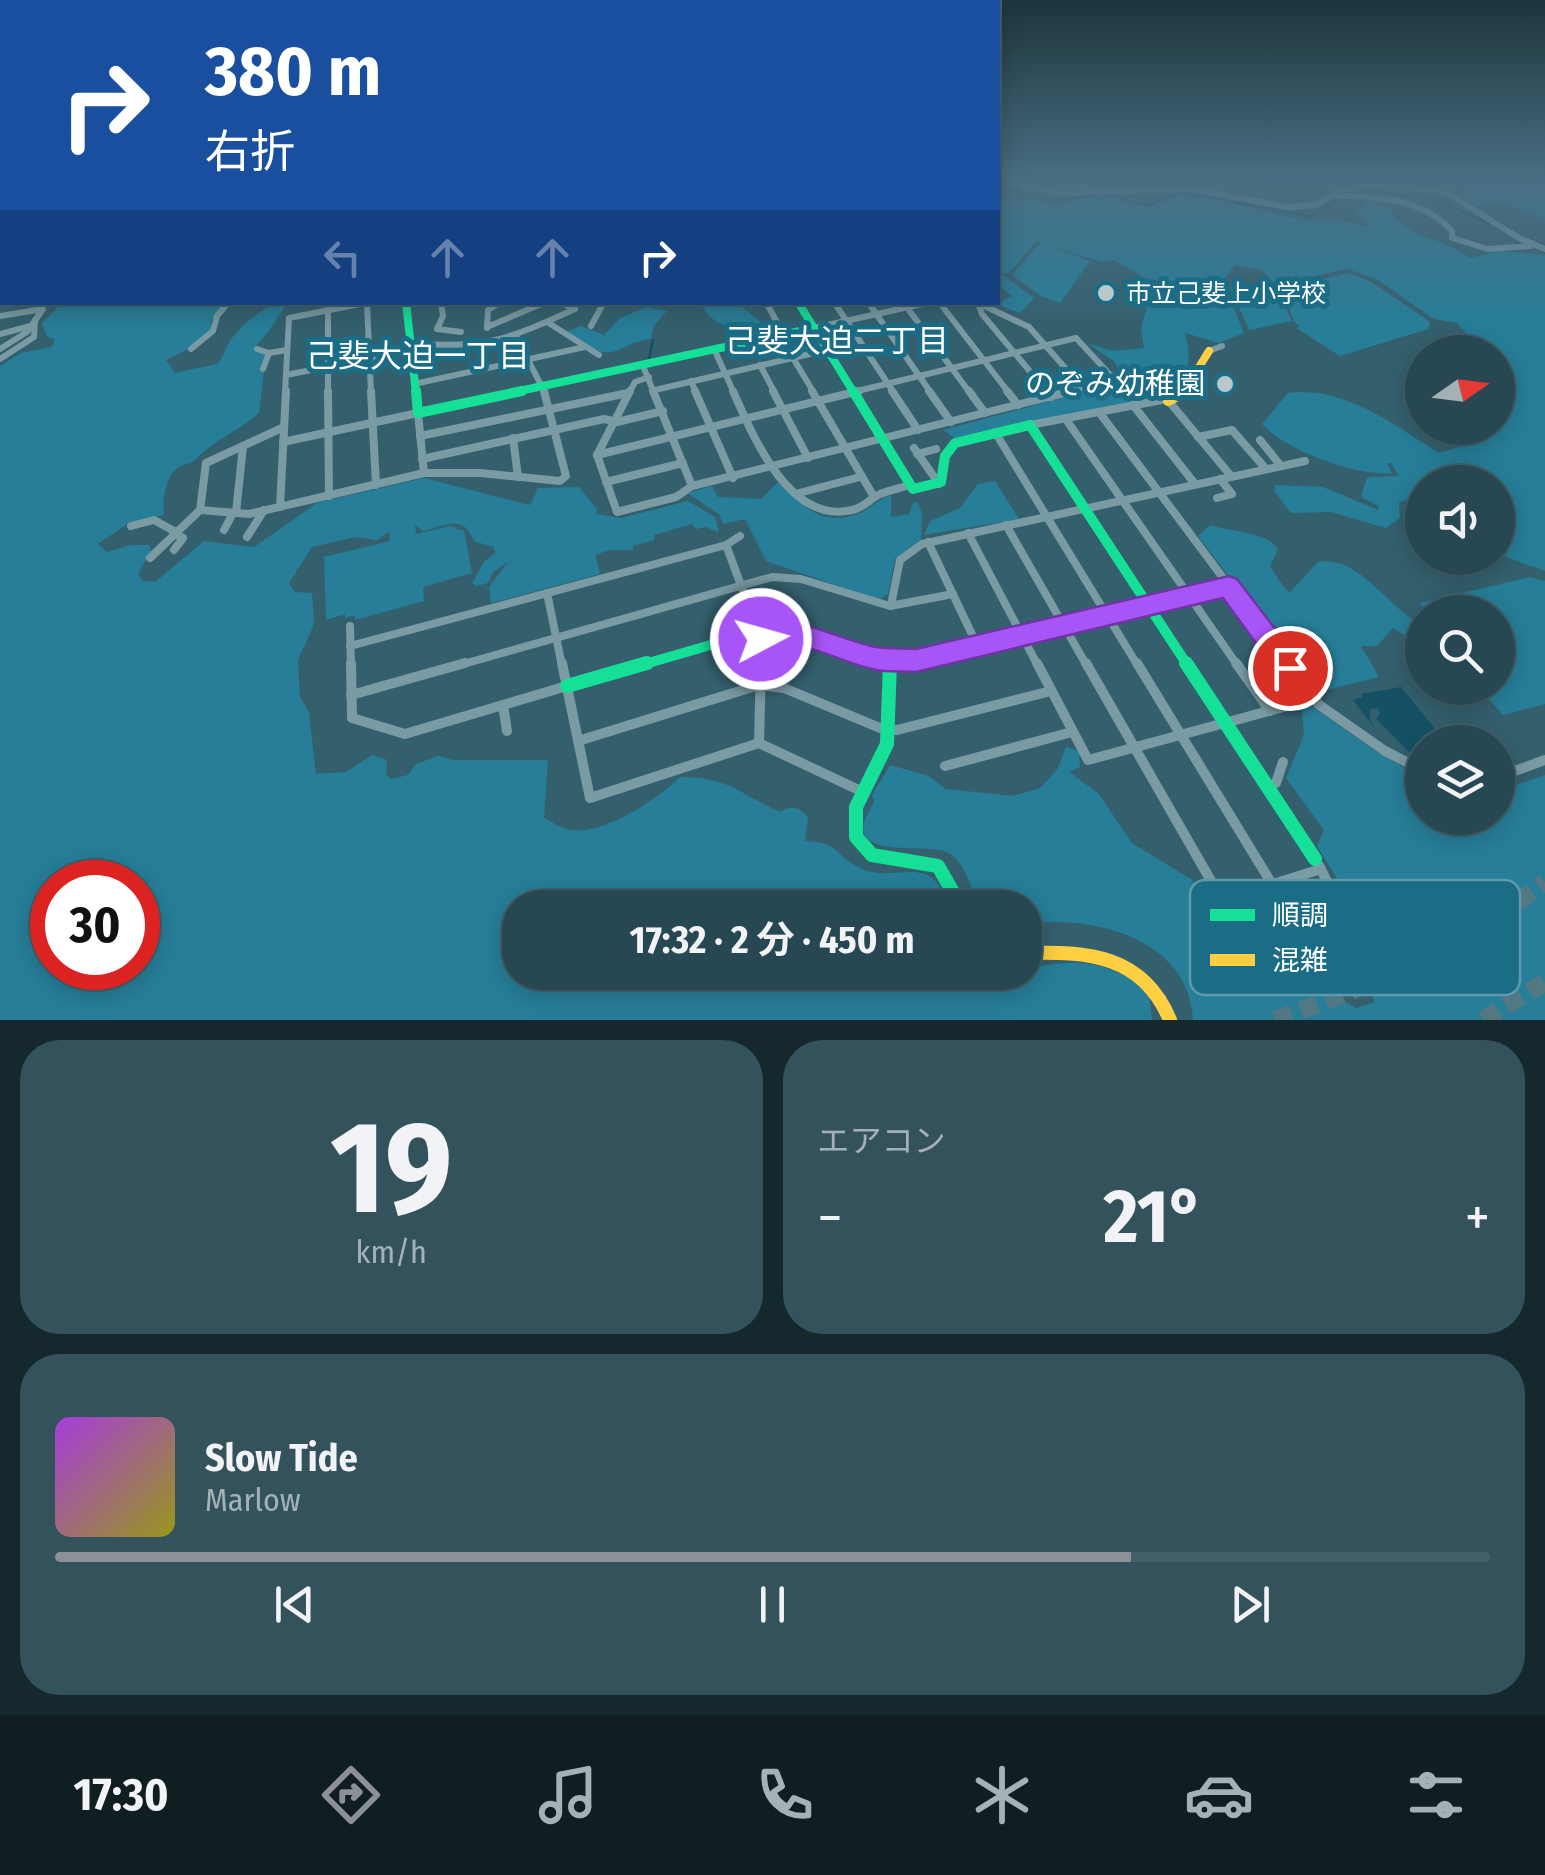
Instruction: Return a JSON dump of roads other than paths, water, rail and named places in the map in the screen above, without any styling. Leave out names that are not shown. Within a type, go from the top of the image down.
[{"type":"street","points":[[1452,232],[1452,238],[1484,248],[1534,245]]},
{"type":"street","points":[[1511,232],[1545,249]]},
{"type":"street","points":[[192,349],[213,331],[217,316],[227,305]]},
{"type":"street","points":[[280,507],[289,318],[357,305]]},
{"type":"street","points":[[368,305],[376,485]]},
{"type":"street","points":[[406,305],[424,474]]},
{"type":"street","points":[[441,305],[443,316],[437,329],[462,332]]},
{"type":"street","points":[[488,342],[488,310],[496,305]]},
{"type":"street","points":[[488,327],[539,305]]},
{"type":"street","points":[[286,376],[411,347],[453,348],[516,336],[575,309],[566,305]]},
{"type":"street","points":[[591,326],[602,305]]},
{"type":"street","points":[[768,305],[784,335]]},
{"type":"street","points":[[800,305],[910,486]]},
{"type":"street","points":[[836,305],[918,430]]},
{"type":"street","points":[[870,305],[952,422]]},
{"type":"street","points":[[283,442],[544,386],[646,372],[715,350],[905,305],[985,414]]},
{"type":"street","points":[[941,305],[1018,405]]},
{"type":"street","points":[[979,305],[1051,396]]},
{"type":"street","points":[[981,305],[1026,325],[1083,388]]},
{"type":"street","points":[[0,316],[39,307],[43,312],[0,349]]},
{"type":"street","points":[[328,310],[329,496]]},
{"type":"street","points":[[547,322],[598,354]]},
{"type":"street","points":[[0,334],[33,323]]},
{"type":"street","points":[[0,359],[34,338],[33,323]]},
{"type":"street","points":[[200,510],[264,510],[424,474],[560,481],[566,476],[544,386],[516,336]]},
{"type":"street","points":[[596,455],[1076,338],[1115,380],[692,486],[676,497],[617,512],[596,455],[611,420],[646,372]]},
{"type":"street","points":[[939,484],[951,446],[964,438],[1168,401],[1187,391],[1209,351],[1222,346]]},
{"type":"street","points":[[414,384],[585,347]]},
{"type":"street","points":[[257,350],[287,350]]},
{"type":"street","points":[[715,350],[772,468],[809,507],[820,512],[853,511],[874,497],[910,486],[922,490],[939,484]]},
{"type":"street","points":[[655,390],[827,350]]},
{"type":"street","points":[[263,369],[269,353]]},
{"type":"street","points":[[793,358],[874,497]]},
{"type":"street","points":[[760,366],[808,458]]},
{"type":"street","points":[[646,372],[692,486]]},
{"type":"street","points":[[691,382],[733,478]]},
{"type":"street","points":[[420,436],[628,393]]},
{"type":"street","points":[[1168,401],[1231,476]]},
{"type":"street","points":[[1133,405],[1195,484]]},
{"type":"street","points":[[422,459],[555,429],[617,422],[663,411]]},
{"type":"street","points":[[1099,412],[1313,699],[1405,761]]},
{"type":"street","points":[[1065,418],[1270,711]]},
{"type":"street","points":[[1030,425],[1326,880]]},
{"type":"street","points":[[150,558],[200,510],[206,463],[284,428]]},
{"type":"street","points":[[1198,437],[1232,430],[1266,469]]},
{"type":"street","points":[[995,432],[1270,880]]},
{"type":"street","points":[[513,438],[518,477]]},
{"type":"street","points":[[1260,440],[1281,466]]},
{"type":"street","points":[[224,530],[235,513],[243,446]]},
{"type":"street","points":[[936,449],[916,451],[939,484]]},
{"type":"street","points":[[891,606],[900,560],[928,542],[1305,461]]},
{"type":"street","points":[[606,482],[683,463]]},
{"type":"street","points":[[799,493],[860,477]]},
{"type":"street","points":[[1217,498],[1232,494],[1220,479]]},
{"type":"street","points":[[246,537],[264,510]]},
{"type":"street","points":[[131,526],[154,520],[187,536],[174,550]]},
{"type":"street","points":[[1006,525],[1211,880]]},
{"type":"street","points":[[968,533],[1088,760],[1313,699]]},
{"type":"street","points":[[350,646],[726,545],[740,536]]},
{"type":"street","points":[[928,542],[978,647]]},
{"type":"street","points":[[726,545],[760,632],[759,743]]},
{"type":"street","points":[[352,695],[772,577],[803,578],[891,606],[953,594]]},
{"type":"street","points":[[350,626],[352,718],[405,734],[760,632],[806,635],[860,655],[890,660],[925,659],[1229,586]]},
{"type":"street","points":[[547,593],[590,798],[759,743],[864,792]]},
{"type":"street","points":[[890,660],[889,729],[884,754],[853,823],[862,848],[878,856],[939,865],[956,890]]},
{"type":"street","points":[[578,741],[760,686],[784,688],[889,729],[1051,691]]},
{"type":"street","points":[[504,705],[507,731]]},
{"type":"street","points":[[945,766],[1072,732]]},
{"type":"street","points":[[1515,771],[1545,760]]},
{"type":"street","points":[[1267,786],[1276,783],[1283,762]]},
{"type":"street","points":[[1281,880],[1318,864]]},
{"type":"street","points":[[1042,953],[1064,952],[1136,971],[1159,990],[1170,1020]]},
{"type":"waterway","points":[[649,359],[653,340]]},
{"type":"tunnel","points":[[1520,901],[1545,882]]},
{"type":"tunnel","points":[[1483,1020],[1545,982]]},
{"type":"tunnel","points":[[1275,1020],[1342,995]]},
{"type":"place","name":"市立己斐上小学校","points":[[1106,293]]},
{"type":"place","name":"のぞみ幼稚園","points":[[1225,384]]},
{"type":"district","name":"己斐大迫二丁目","points":[[837,341]]},
{"type":"district","name":"己斐大迫一丁目","points":[[418,356]]}]
